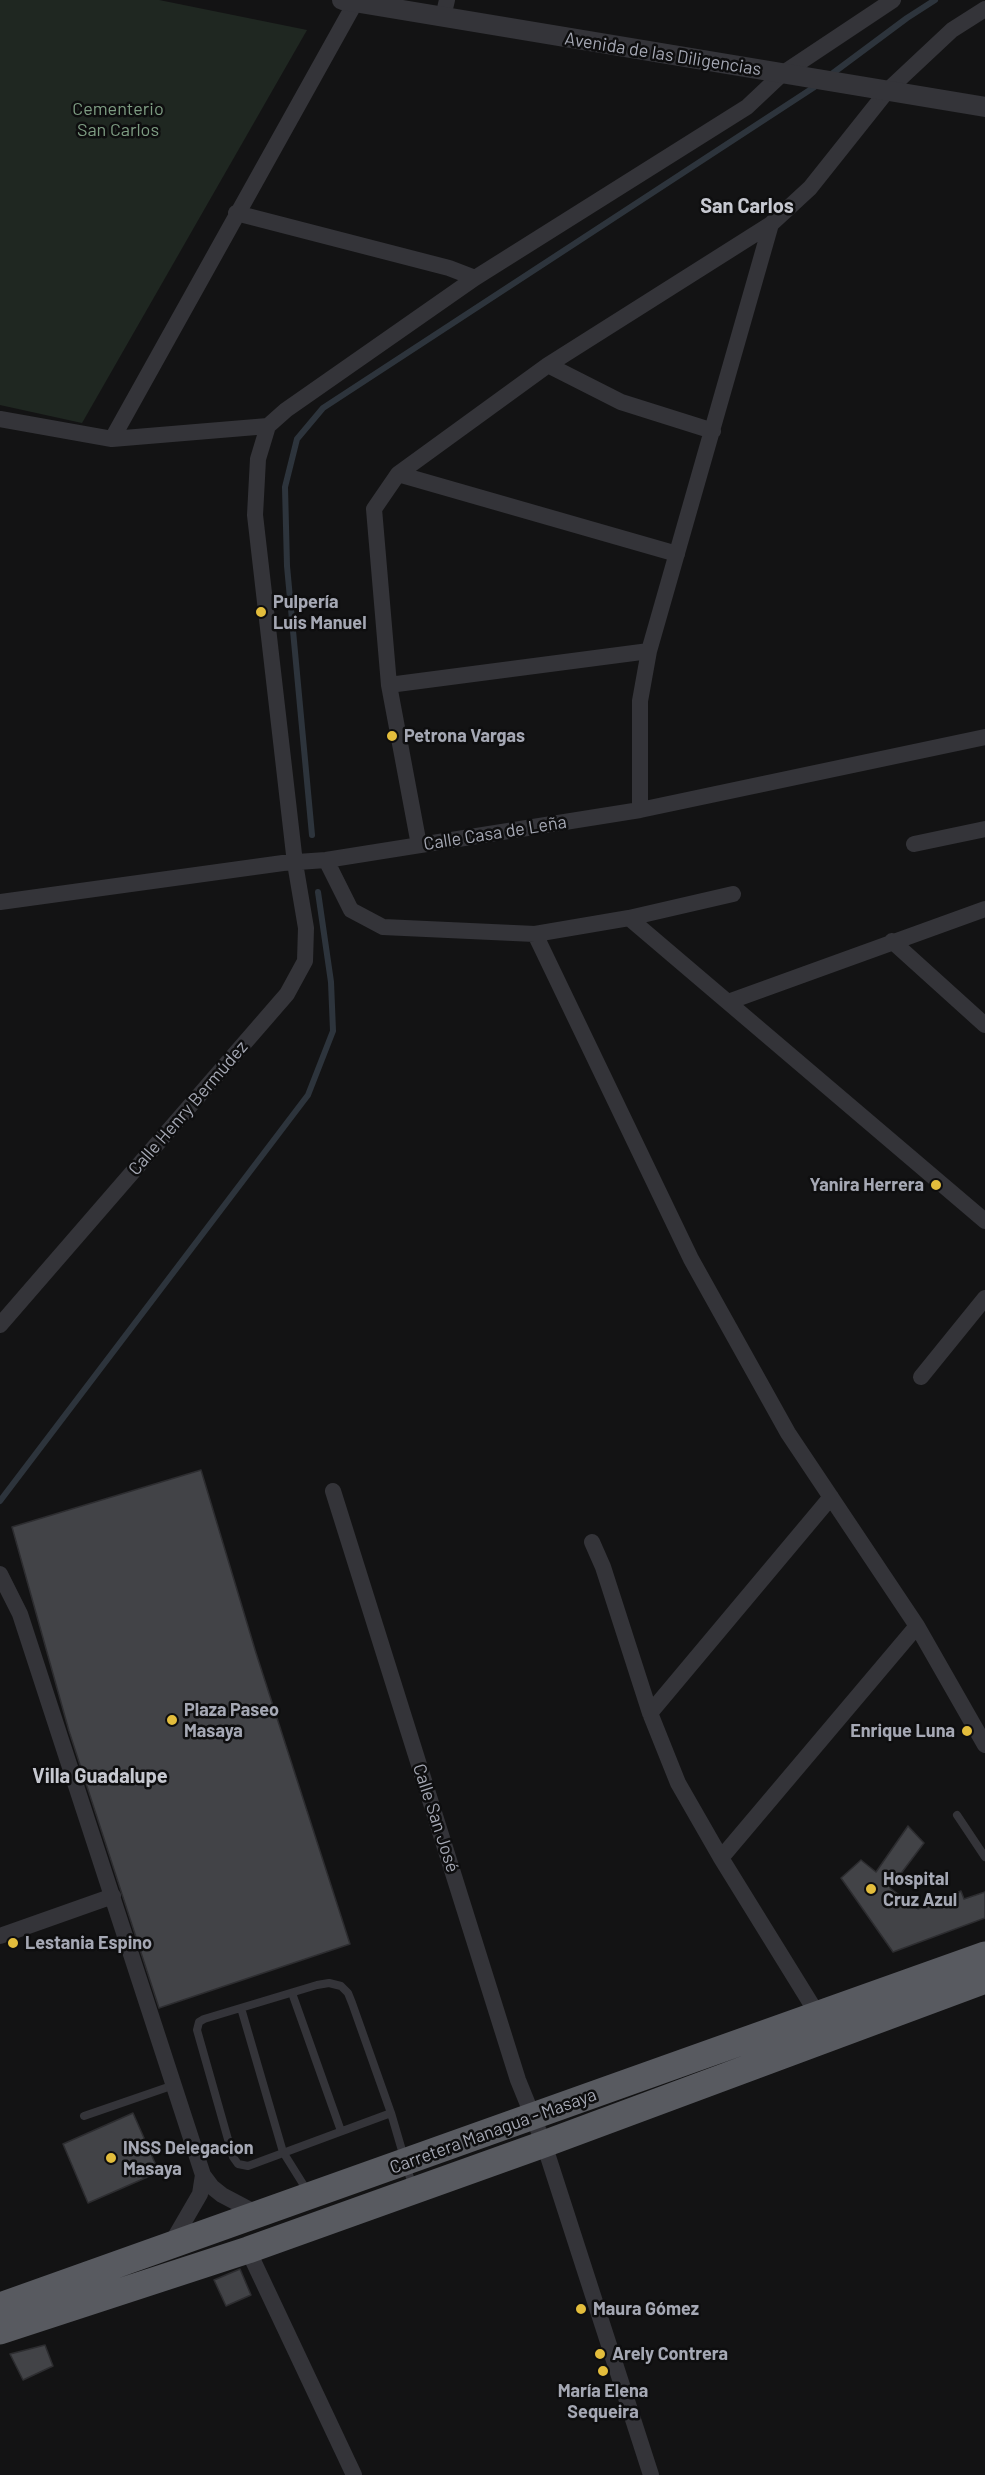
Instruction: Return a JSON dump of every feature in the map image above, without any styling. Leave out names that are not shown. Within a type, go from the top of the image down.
[{"type":"highway","name":"Carretera Managua - Masaya","points":[[0,2306],[985,1955]]},
{"type":"highway","name":"Carretera Managua - Masaya","points":[[0,2331],[248,2250],[414,2191],[985,1980]]},
{"type":"street","points":[[0,419],[112,439],[268,426],[286,410],[475,278],[747,106],[893,0]]},
{"type":"street","points":[[112,439],[236,213],[348,1]]},
{"type":"street","name":"Avenida de las Diligencias","points":[[348,1],[445,9],[792,75],[985,107]]},
{"type":"street","points":[[419,845],[389,685],[374,509],[398,474],[548,365],[771,224],[810,188],[888,90],[952,30],[985,9]]},
{"type":"street","points":[[236,213],[448,268],[475,278]]},
{"type":"street","points":[[640,810],[640,701],[649,651],[771,224]]},
{"type":"street","points":[[548,365],[621,402],[713,431]]},
{"type":"street","name":"Calle Henry Bermúdez","points":[[0,1325],[287,994],[304,962],[306,928],[295,863],[255,515],[258,459],[268,426]]},
{"type":"street","points":[[398,474],[677,554]]},
{"type":"street","points":[[389,685],[649,651]]},
{"type":"street","name":"Calle Casa de Leña","points":[[0,902],[283,863],[326,860],[640,810],[985,737]]},
{"type":"street","points":[[914,844],[985,829]]},
{"type":"street","points":[[326,860],[351,910],[383,927],[535,933],[629,918],[733,894]]},
{"type":"street","points":[[728,1002],[985,909]]},
{"type":"street","points":[[629,918],[985,1221]]},
{"type":"street","points":[[535,933],[691,1258],[788,1433],[917,1626],[985,1745]]},
{"type":"street","points":[[892,941],[985,1025]]},
{"type":"street","points":[[921,1377],[985,1298]]},
{"type":"street","name":"Calle San José","points":[[333,1491],[518,2080],[544,2144],[651,2475]]},
{"type":"street","points":[[650,1713],[831,1497]]},
{"type":"street","points":[[592,1542],[603,1568],[650,1713],[678,1783],[721,1858],[818,2015]]},
{"type":"street","points":[[0,1574],[20,1614],[203,2175],[222,2195],[258,2214]]},
{"type":"street","points":[[721,1858],[917,1626]]},
{"type":"street","points":[[0,1936],[113,1896]]},
{"type":"street","points":[[171,2245],[200,2194],[203,2175]]},
{"type":"street","points":[[248,2250],[354,2475]]},
{"type":"lane","points":[[957,1815],[985,1857]]},
{"type":"lane","points":[[391,2113],[248,2166],[238,2164],[233,2157],[197,2030],[199,2022],[329,1983],[341,1986],[348,1993],[391,2113],[414,2191]]},
{"type":"lane","points":[[292,1993],[341,2130]]},
{"type":"lane","points":[[241,2008],[283,2152],[310,2195]]},
{"type":"lane","points":[[84,2116],[174,2085]]},
{"type":"green space","name":"Cementerio San Carlos","points":[[0,0],[159,0],[307,30],[82,423],[0,405]]},
{"type":"building","name":"Plaza Paseo Masaya","points":[[201,1470],[256,1653],[350,1944],[159,2008],[69,1731],[12,1527]]},
{"type":"building","name":"Hospital Cruz Azul","points":[[908,1826],[924,1843],[890,1888],[918,1909],[961,1891],[964,1899],[985,1892],[985,1918],[893,1952],[841,1878],[861,1860],[876,1872]]},
{"type":"building","name":"INSS Delegacion Masaya","points":[[133,2113],[159,2172],[88,2203],[63,2144]]},
{"type":"building","points":[[240,2269],[251,2295],[226,2306],[214,2280]]},
{"type":"building","points":[[45,2345],[53,2366],[23,2380],[10,2354]]},
{"type":"waterway","points":[[829,76],[935,0]]},
{"type":"waterway","points":[[312,835],[287,566],[285,487],[297,439],[323,408],[819,84]]},
{"type":"waterway","points":[[0,1501],[308,1095],[333,1031],[331,982],[318,892]]},
{"type":"place","name":"Pulpería Luis Manuel","points":[[261,612]]},
{"type":"place","name":"Petrona Vargas","points":[[392,736]]},
{"type":"place","name":"Yanira Herrera","points":[[936,1185]]},
{"type":"place","name":"Plaza Paseo Masaya","points":[[172,1720]]},
{"type":"place","name":"Enrique Luna","points":[[967,1731]]},
{"type":"place","name":"Hospital Cruz Azul","points":[[871,1889]]},
{"type":"place","name":"Lestania Espino","points":[[13,1943]]},
{"type":"place","name":"INSS Delegacion Masaya","points":[[111,2158]]},
{"type":"place","name":"Maura Gómez","points":[[581,2309]]},
{"type":"place","name":"Arely Contrera","points":[[600,2354]]},
{"type":"place","name":"María Elena Sequeira","points":[[603,2371]]},
{"type":"district","name":"San Carlos","points":[[747,206]]},
{"type":"district","name":"Villa Guadalupe","points":[[100,1776]]}]
